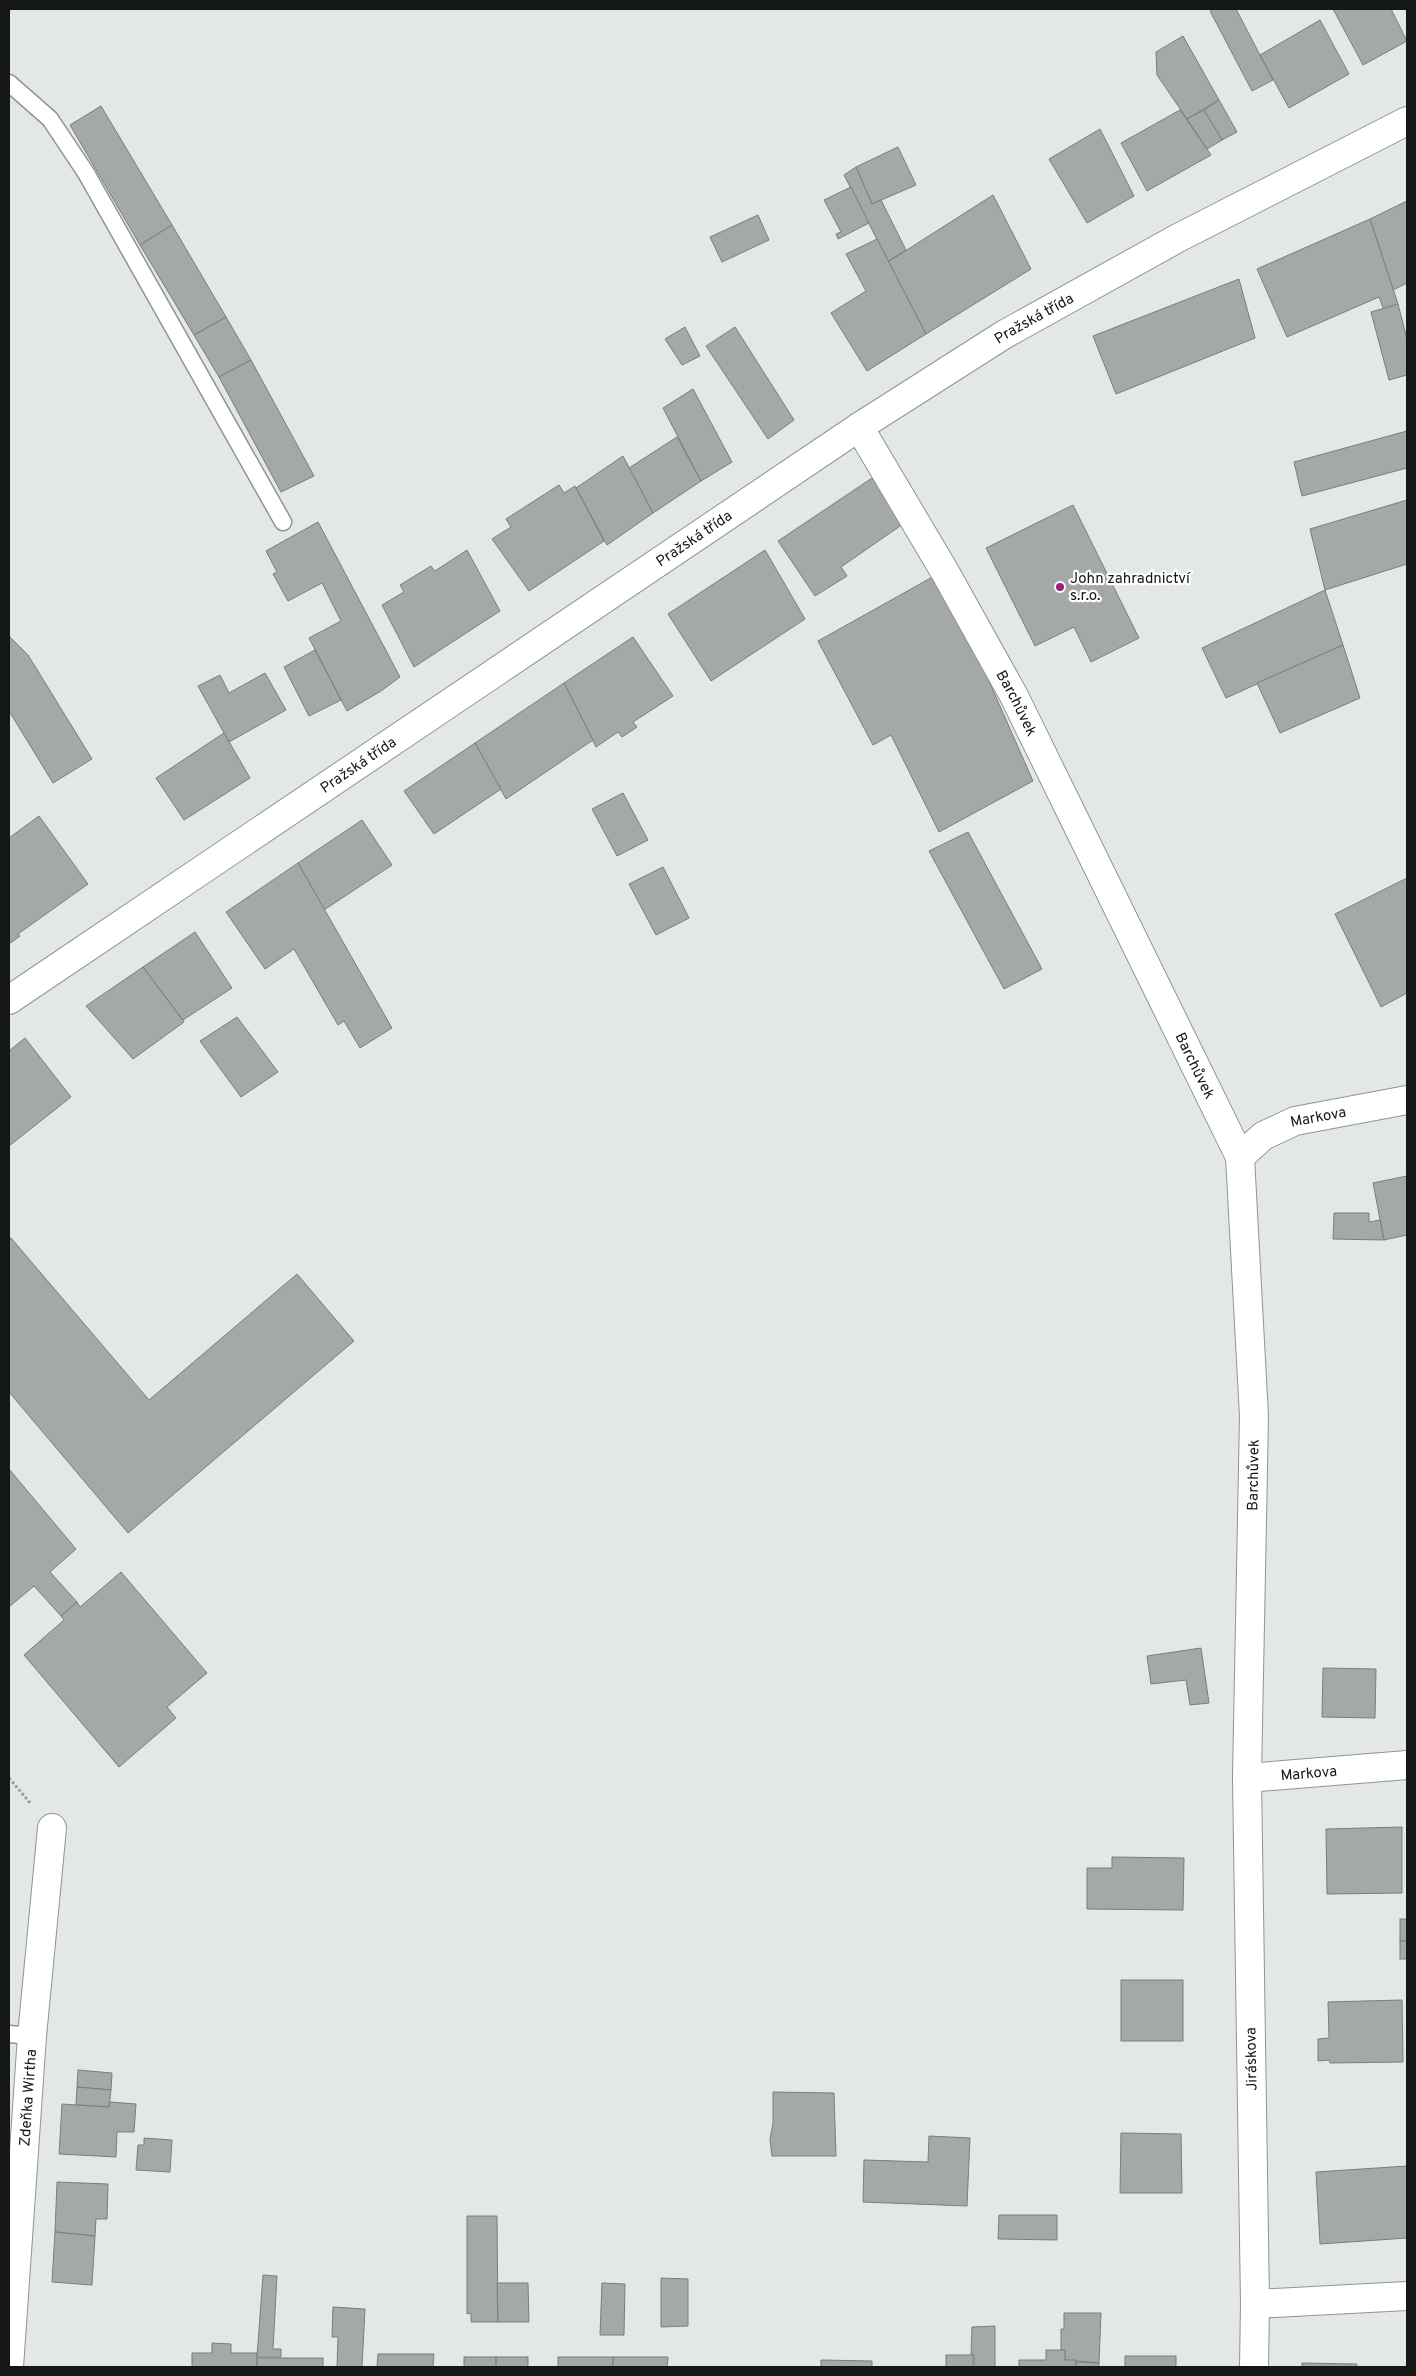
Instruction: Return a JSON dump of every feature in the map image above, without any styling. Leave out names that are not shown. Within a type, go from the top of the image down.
[{"type":"street","name":"Pražská třída","points":[[9,1000],[106,932],[859,428],[1004,334],[1178,238],[1407,120]]},
{"type":"street","name":"Barchůvek","points":[[859,428],[945,572],[1014,696],[1240,1157],[1254,1416],[1247,1778]]},
{"type":"street","name":"Markova","points":[[1240,1157],[1263,1136],[1295,1121],[1407,1100]]},
{"type":"street","name":"Markova","points":[[1247,1778],[1407,1765]]},
{"type":"street","name":"Jiráskova","points":[[1247,1778],[1255,2304],[1254,2367]]},
{"type":"street","name":"Zdeňka Wirtha","points":[[10,2367],[20,2035],[52,1828]]},
{"type":"street","points":[[1255,2304],[1407,2296]]},
{"type":"lane","points":[[9,83],[50,119],[86,173],[283,522]]},
{"type":"building","points":[[1214,9],[1236,9],[1273,80],[1252,91],[1210,11]]},
{"type":"building","points":[[1333,9],[1391,9],[1407,41],[1363,65]]},
{"type":"building","points":[[1320,20],[1349,74],[1289,108],[1260,55]]},
{"type":"building","points":[[1183,36],[1219,100],[1187,119],[1157,75],[1156,52]]},
{"type":"building","points":[[1219,100],[1237,132],[1222,140],[1204,110]]},
{"type":"building","points":[[101,106],[172,225],[140,245],[70,125]]},
{"type":"building","points":[[1180,110],[1211,155],[1147,191],[1121,143]]},
{"type":"building","points":[[1204,110],[1222,140],[1207,149],[1187,119]]},
{"type":"building","points":[[1100,129],[1134,196],[1087,223],[1049,159]]},
{"type":"building","points":[[898,147],[916,185],[872,204],[856,167]]},
{"type":"building","points":[[856,167],[872,204],[881,200],[906,250],[888,261],[844,175]]},
{"type":"building","points":[[851,187],[869,223],[838,239],[836,234],[841,232],[824,200]]},
{"type":"building","points":[[993,195],[1031,269],[926,334],[888,262]]},
{"type":"building","points":[[1407,201],[1407,283],[1393,290],[1370,219]]},
{"type":"building","points":[[758,215],[769,240],[722,262],[710,237]]},
{"type":"building","points":[[1370,219],[1398,304],[1384,310],[1379,297],[1287,337],[1257,269]]},
{"type":"building","points":[[172,225],[226,317],[194,335],[140,245]]},
{"type":"building","points":[[877,239],[926,334],[867,371],[831,313],[866,291],[846,254]]},
{"type":"building","points":[[1239,279],[1255,338],[1116,394],[1093,336]]},
{"type":"building","points":[[1398,304],[1407,339],[1407,375],[1389,380],[1371,312]]},
{"type":"building","points":[[226,317],[251,360],[219,377],[194,335]]},
{"type":"building","points":[[685,327],[700,356],[682,365],[665,339]]},
{"type":"building","points":[[735,327],[794,420],[768,439],[706,346]]},
{"type":"building","points":[[251,360],[314,476],[281,492],[219,377]]},
{"type":"building","points":[[693,389],[732,462],[701,481],[663,408]]},
{"type":"building","points":[[1407,431],[1407,468],[1302,496],[1294,462]]},
{"type":"building","points":[[677,437],[701,481],[653,513],[629,468]]},
{"type":"building","points":[[623,456],[653,513],[607,545],[576,488]]},
{"type":"building","points":[[872,478],[903,524],[841,567],[847,576],[815,596],[778,541]]},
{"type":"building","points":[[559,485],[564,493],[575,486],[604,541],[529,591],[492,539],[511,527],[506,519]]},
{"type":"building","points":[[1407,500],[1407,564],[1325,590],[1310,529]]},
{"type":"building","name":"John zahradnictví s.r.o.","points":[[1073,505],[1139,638],[1091,662],[1074,627],[1035,646],[986,548]]},
{"type":"building","points":[[318,522],[400,677],[381,691],[347,711],[309,638],[341,621],[322,583],[288,601],[273,574],[277,572],[266,551]]},
{"type":"building","points":[[467,550],[500,611],[414,667],[382,605],[404,592],[400,585],[431,566],[435,571]]},
{"type":"building","points":[[765,550],[805,619],[711,681],[668,614]]},
{"type":"building","points":[[936,575],[958,611],[1033,781],[939,832],[891,735],[873,745],[818,641]]},
{"type":"building","points":[[1325,590],[1343,645],[1226,698],[1202,648]]},
{"type":"building","points":[[9,636],[28,655],[92,759],[53,783],[9,711]]},
{"type":"building","points":[[633,637],[673,696],[633,722],[637,727],[622,737],[618,732],[596,747],[564,683]]},
{"type":"building","points":[[1343,645],[1360,698],[1280,733],[1257,683]]},
{"type":"building","points":[[315,650],[341,700],[309,716],[284,667]]},
{"type":"building","points":[[265,673],[286,710],[229,742],[198,686],[220,675],[229,693]]},
{"type":"building","points":[[564,683],[593,740],[506,799],[475,743]]},
{"type":"building","points":[[224,733],[250,778],[184,820],[156,778]]},
{"type":"building","points":[[475,743],[501,789],[434,834],[404,791]]},
{"type":"building","points":[[623,793],[648,840],[617,856],[592,809]]},
{"type":"building","points":[[39,816],[88,884],[18,934],[20,936],[9,944],[9,838]]},
{"type":"building","points":[[362,820],[392,865],[324,910],[298,863]]},
{"type":"building","points":[[968,832],[1042,969],[1004,989],[929,851]]},
{"type":"building","points":[[298,863],[392,1028],[360,1048],[344,1021],[338,1025],[294,949],[265,969],[226,912]]},
{"type":"building","points":[[663,867],[689,918],[656,935],[629,884]]},
{"type":"building","points":[[1407,878],[1407,993],[1381,1007],[1335,914]]},
{"type":"building","points":[[195,932],[232,988],[183,1020],[143,967]]},
{"type":"building","points":[[143,967],[184,1022],[133,1059],[86,1006]]},
{"type":"building","points":[[237,1017],[278,1072],[241,1097],[200,1041]]},
{"type":"building","points":[[25,1038],[71,1097],[9,1146],[9,1051]]},
{"type":"building","points":[[1407,1176],[1407,1235],[1384,1240],[1373,1183]]},
{"type":"building","points":[[1334,1213],[1369,1213],[1369,1222],[1380,1220],[1384,1240],[1333,1239]]},
{"type":"building","points":[[11,1238],[149,1400],[297,1274],[354,1341],[128,1533],[9,1392],[9,1240]]},
{"type":"building","points":[[9,1469],[76,1549],[50,1572],[77,1602],[61,1616],[34,1586],[9,1607]]},
{"type":"building","points":[[121,1572],[207,1673],[167,1707],[176,1718],[119,1767],[24,1655],[64,1620],[61,1616],[77,1602],[80,1607]]},
{"type":"building","points":[[1201,1648],[1209,1703],[1190,1705],[1186,1680],[1151,1684],[1147,1656]]},
{"type":"building","points":[[1323,1668],[1376,1669],[1375,1718],[1322,1717]]},
{"type":"building","points":[[1402,1827],[1402,1893],[1327,1894],[1326,1829]]},
{"type":"building","points":[[1112,1857],[1184,1858],[1183,1910],[1087,1909],[1087,1868],[1112,1868]]},
{"type":"building","points":[[1400,1919],[1407,1919],[1407,1941],[1400,1941]]},
{"type":"building","points":[[1400,1941],[1407,1941],[1407,1959],[1400,1959]]},
{"type":"building","points":[[1121,1980],[1183,1980],[1183,2041],[1121,2041]]},
{"type":"building","points":[[1402,2000],[1403,2062],[1330,2063],[1329,2060],[1318,2061],[1318,2039],[1329,2038],[1328,2002]]},
{"type":"building","points":[[78,2070],[112,2073],[111,2090],[77,2087]]},
{"type":"building","points":[[77,2087],[111,2090],[109,2107],[76,2105]]},
{"type":"building","points":[[773,2092],[834,2093],[836,2156],[772,2156],[770,2139],[773,2123]]},
{"type":"building","points":[[110,2102],[136,2104],[134,2132],[117,2132],[116,2157],[59,2154],[62,2104],[109,2107]]},
{"type":"building","points":[[1121,2133],[1181,2134],[1182,2193],[1120,2193]]},
{"type":"building","points":[[929,2136],[970,2138],[967,2206],[863,2202],[864,2160],[928,2162]]},
{"type":"building","points":[[144,2138],[172,2140],[170,2172],[136,2170],[138,2145],[144,2145]]},
{"type":"building","points":[[1407,2166],[1407,2238],[1320,2244],[1316,2172]]},
{"type":"building","points":[[57,2182],[108,2184],[107,2219],[96,2219],[95,2236],[55,2232]]},
{"type":"building","points":[[999,2215],[1057,2215],[1057,2240],[998,2239]]},
{"type":"building","points":[[467,2216],[497,2216],[498,2322],[471,2322],[471,2313],[467,2314]]},
{"type":"building","points":[[55,2232],[95,2236],[92,2285],[52,2282]]},
{"type":"building","points":[[263,2275],[277,2276],[273,2349],[281,2349],[281,2357],[257,2357]]},
{"type":"building","points":[[661,2278],[688,2279],[688,2326],[661,2327]]},
{"type":"building","points":[[497,2283],[528,2283],[529,2322],[498,2322]]},
{"type":"building","points":[[602,2283],[625,2284],[624,2335],[600,2335]]},
{"type":"building","points":[[333,2307],[365,2309],[362,2367],[337,2367],[338,2337],[332,2337]]},
{"type":"building","points":[[1064,2313],[1101,2313],[1099,2363],[1065,2360],[1065,2350],[1061,2350],[1061,2329],[1064,2329]]},
{"type":"building","points":[[995,2326],[995,2367],[974,2367],[974,2355],[971,2355],[972,2327]]},
{"type":"building","points":[[212,2343],[231,2344],[231,2353],[257,2353],[257,2367],[192,2367],[192,2353],[212,2353]]},
{"type":"building","points":[[1046,2350],[1065,2350],[1065,2360],[1076,2360],[1076,2367],[1019,2367],[1019,2360],[1046,2360]]},
{"type":"building","points":[[378,2354],[434,2354],[433,2367],[377,2367]]},
{"type":"building","points":[[946,2355],[973,2355],[973,2367],[946,2367]]},
{"type":"building","points":[[1125,2356],[1176,2356],[1176,2367],[1125,2367]]},
{"type":"building","points":[[464,2357],[496,2357],[496,2367],[464,2367]]},
{"type":"building","points":[[496,2357],[528,2357],[528,2367],[496,2367]]},
{"type":"building","points":[[558,2357],[613,2357],[613,2367],[558,2367]]},
{"type":"building","points":[[613,2357],[668,2357],[667,2367],[613,2367]]},
{"type":"building","points":[[257,2358],[323,2358],[323,2367],[257,2367]]},
{"type":"building","points":[[821,2360],[872,2361],[872,2367],[821,2367]]},
{"type":"building","points":[[1076,2362],[1099,2363],[1099,2367],[1076,2367]]},
{"type":"building","points":[[1302,2363],[1357,2364],[1357,2367],[1302,2367]]},
{"type":"place","name":"John zahradnictví s.r.o.","points":[[1060,587]]}]
